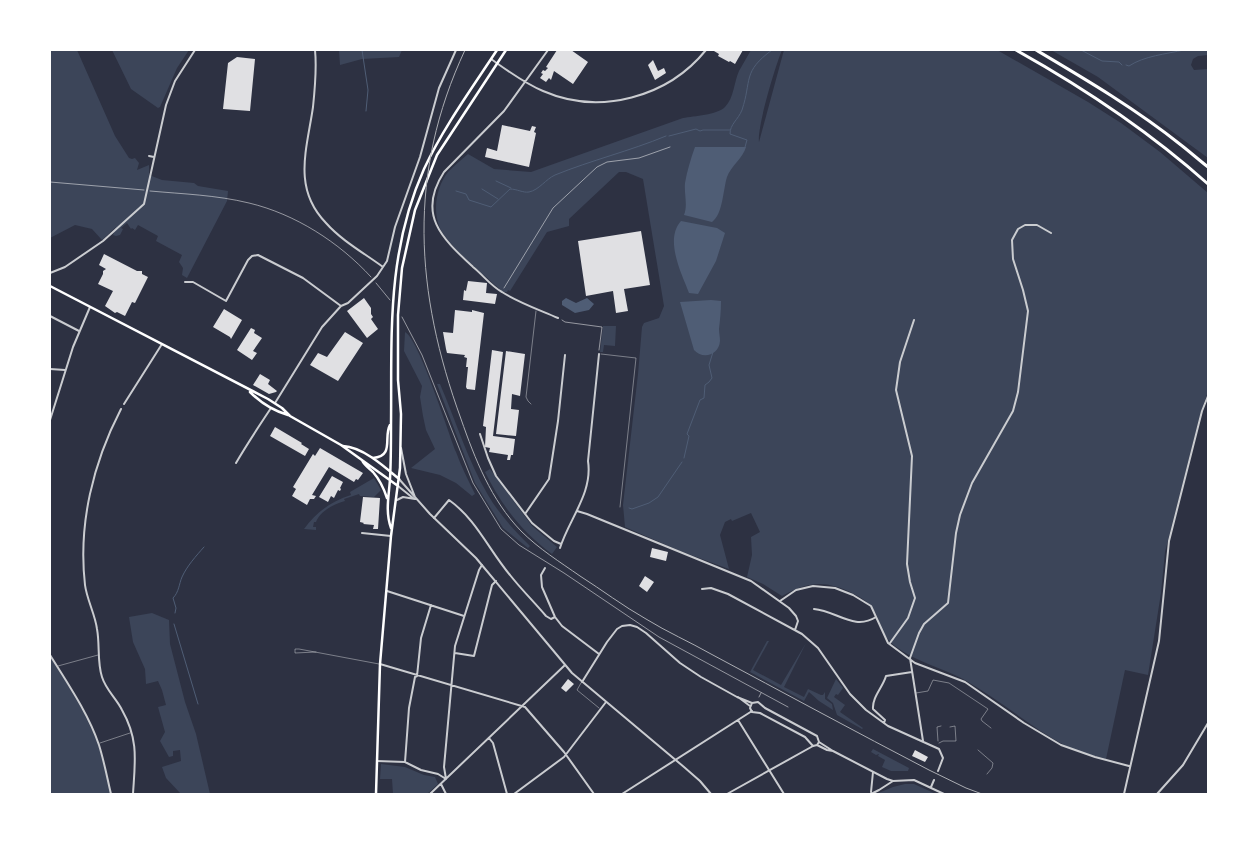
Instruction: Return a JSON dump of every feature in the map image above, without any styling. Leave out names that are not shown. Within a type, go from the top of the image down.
[{"type":"highway","points":[[1016,50],[1129,121],[1173,154],[1208,184]]},
{"type":"highway","points":[[1036,50],[1136,112],[1208,167]]},
{"type":"main road","points":[[391,530],[388,501],[390,479],[392,307],[398,254],[409,209],[425,168],[441,138],[497,50]]},
{"type":"main road","points":[[376,794],[380,664],[391,530],[399,479],[401,414],[398,380],[399,305],[402,268],[415,210],[429,173],[446,140],[506,50]]},
{"type":"main road","points":[[50,286],[258,394],[290,416],[361,459],[398,486]]},
{"type":"main road","points":[[249,391],[256,398],[280,413],[290,416]]},
{"type":"main road","points":[[272,408],[274,404]]},
{"type":"main road","points":[[371,458],[380,457],[386,451],[388,430],[391,424]]},
{"type":"main road","points":[[341,446],[349,446],[371,458],[399,479]]},
{"type":"main road","points":[[361,459],[363,464],[380,481],[388,501]]},
{"type":"street","points":[[50,274],[65,267],[103,241],[143,207],[168,98],[181,71],[195,50]]},
{"type":"street","points":[[315,50],[315,91],[304,158],[304,174],[308,193],[314,207],[337,234],[383,268]]},
{"type":"street","points":[[274,404],[322,327],[341,306],[348,303],[378,276],[383,268],[389,255],[395,227],[413,180],[441,82],[456,50]]},
{"type":"street","points":[[548,50],[526,82],[492,124],[444,172],[436,187],[433,203],[436,225],[446,241],[495,287],[505,294],[558,318]]},
{"type":"street","points":[[491,60],[545,92],[574,100],[600,102],[621,100],[651,92],[688,69],[706,50]]},
{"type":"street","points":[[149,156],[154,157]]},
{"type":"street","points":[[923,741],[910,658],[922,627],[948,603],[956,533],[960,515],[972,483],[1013,410],[1017,398],[1028,311],[1013,259],[1012,240],[1018,229],[1025,225],[1037,225],[1051,233]]},
{"type":"street","points":[[185,282],[193,282],[226,301],[248,260],[252,256],[258,255],[305,279],[341,306]]},
{"type":"street","points":[[50,420],[65,370],[90,307]]},
{"type":"street","points":[[50,316],[79,331]]},
{"type":"street","points":[[889,644],[908,618],[915,598],[907,564],[912,456],[896,390],[900,362],[914,320]]},
{"type":"street","points":[[124,404],[162,344]]},
{"type":"street","points":[[560,548],[588,484],[588,461],[600,354]]},
{"type":"street","points":[[525,514],[549,479],[558,421],[565,355]]},
{"type":"street","points":[[50,369],[65,370]]},
{"type":"street","points":[[1124,794],[1159,641],[1169,541],[1202,411],[1208,396]]},
{"type":"street","points":[[236,463],[255,430],[261,426],[272,408]]},
{"type":"street","points":[[121,409],[104,445],[95,473],[86,524],[86,587],[98,630],[99,655],[103,679],[108,691],[121,708],[132,732],[136,750],[134,794]]},
{"type":"street","points":[[480,434],[493,471],[537,528],[561,544]]},
{"type":"street","points":[[400,444],[406,474],[416,499]]},
{"type":"street","points":[[399,479],[434,518],[482,565],[565,665],[582,682],[699,780],[711,794]]},
{"type":"street","points":[[398,486],[416,499]]},
{"type":"street","points":[[395,504],[397,500],[403,497],[416,499]]},
{"type":"street","points":[[434,518],[449,500],[458,506],[472,521],[510,574],[546,616],[555,617]]},
{"type":"street","points":[[576,511],[746,578],[780,601],[797,618],[794,630]]},
{"type":"street","points":[[362,533],[391,536]]},
{"type":"street","points":[[446,779],[444,767],[454,653],[478,570],[482,565]]},
{"type":"street","points":[[545,568],[541,578],[542,586],[555,617],[562,626],[599,654]]},
{"type":"street","points":[[454,653],[474,656],[492,585],[496,581]]},
{"type":"street","points":[[780,601],[794,591],[806,587],[830,588],[846,592],[869,604],[884,638],[889,644],[915,663],[965,682],[1056,743],[1084,754],[1129,766]]},
{"type":"street","points":[[702,589],[719,590],[794,630],[818,648],[850,694],[866,710],[884,723],[941,751],[943,758],[938,771]]},
{"type":"street","points":[[387,591],[464,616]]},
{"type":"street","points":[[405,762],[410,703],[417,676],[421,638],[431,605]]},
{"type":"street","points":[[814,608],[858,623],[866,622],[876,617]]},
{"type":"street","points":[[582,682],[617,629],[626,625],[637,627],[685,667],[737,697],[750,706],[752,711]]},
{"type":"street","points":[[50,656],[83,711],[98,744],[111,794]]},
{"type":"street","points":[[380,664],[528,709],[594,794]]},
{"type":"street","points":[[430,794],[565,665]]},
{"type":"street","points":[[884,723],[885,720],[873,709],[873,704],[884,684],[886,676],[912,672]]},
{"type":"street","points":[[737,697],[758,702],[764,708],[817,736],[819,742],[833,751],[893,781]]},
{"type":"street","points":[[514,794],[565,755],[606,702]]},
{"type":"street","points":[[750,706],[752,702]]},
{"type":"street","points":[[622,794],[752,711],[760,713],[806,737],[813,746]]},
{"type":"street","points":[[738,720],[784,794]]},
{"type":"street","points":[[1156,794],[1183,765],[1208,723]]},
{"type":"street","points":[[489,738],[494,746],[507,794]]},
{"type":"street","points":[[727,794],[813,746],[817,745],[833,751]]},
{"type":"street","points":[[377,761],[405,762],[421,770],[438,774],[446,779]]},
{"type":"street","points":[[871,794],[873,772]]},
{"type":"street","points":[[871,794],[893,781],[910,779],[931,786],[944,794]]},
{"type":"street","points":[[931,786],[934,780]]},
{"type":"street","points":[[441,784],[446,794]]},
{"type":"lane","points":[[531,404],[526,397],[536,308]]},
{"type":"lane","points":[[600,354],[636,358],[620,507]]},
{"type":"lane","points":[[316,652],[295,652],[295,650],[299,649],[316,652],[380,664]]},
{"type":"lane","points":[[57,666],[99,655]]},
{"type":"lane","points":[[916,693],[928,691],[933,680],[949,683],[988,709],[981,719],[991,728]]},
{"type":"lane","points":[[582,682],[577,690],[602,709]]},
{"type":"lane","points":[[939,743],[937,727],[941,726]]},
{"type":"lane","points":[[936,747],[943,741],[956,742],[955,726],[950,727]]},
{"type":"lane","points":[[98,744],[132,732]]},
{"type":"lane","points":[[978,750],[992,760],[992,768],[987,774]]},
{"type":"path","points":[[505,294],[504,287],[553,208],[594,170],[607,162],[640,158],[670,147]]},
{"type":"path","points":[[50,182],[218,197],[258,206],[292,218],[328,240],[353,259],[372,278]]},
{"type":"path","points":[[376,282],[391,301]]},
{"type":"path","points":[[400,316],[425,362],[465,466],[501,529],[519,545],[665,640],[788,707]]},
{"type":"path","points":[[558,318],[565,322],[602,327],[600,354]]},
{"type":"path","points":[[759,697],[762,692]]},
{"type":"shaded area","points":[[50,50],[77,50],[115,136],[129,158],[135,158],[139,163],[137,170],[149,165],[149,175],[162,180],[194,183],[198,186],[228,191],[227,201],[187,278],[182,275],[183,268],[179,262],[182,255],[156,241],[158,236],[138,225],[135,230],[131,229],[127,223],[121,228],[123,229],[120,235],[116,236],[113,235],[116,227],[102,240],[92,229],[75,225],[50,238]]},
{"type":"shaded area","points":[[112,50],[189,50],[177,68],[158,108],[131,89]]},
{"type":"shaded area","points":[[339,50],[402,50],[399,57],[362,59],[340,65]]},
{"type":"shaded area","points":[[751,50],[782,50],[764,111],[759,142],[784,50],[997,50],[1121,123],[1160,152],[1208,193],[1208,392],[1201,411],[1165,552],[1161,593],[1148,675],[1125,670],[1106,759],[1066,746],[963,679],[903,652],[884,634],[871,606],[854,594],[835,586],[818,584],[801,587],[782,596],[747,577],[752,555],[751,537],[760,532],[751,513],[725,522],[720,535],[729,569],[680,551],[625,527],[623,505],[642,327],[644,323],[659,318],[664,306],[643,179],[626,172],[619,172],[569,219],[569,226],[547,232],[510,291],[508,290],[507,292],[503,292],[464,257],[440,228],[437,220],[436,203],[440,186],[448,172],[468,154],[494,169],[531,172],[683,118],[717,112],[728,103],[737,75]]},
{"type":"shaded area","points":[[1051,50],[1208,50],[1208,55],[1198,56],[1193,59],[1191,65],[1194,70],[1208,69],[1208,158],[1098,77]]},
{"type":"shaded area","points":[[695,147],[746,147],[727,177],[721,208],[712,222],[684,215],[686,207],[685,183]]},
{"type":"shaded area","points":[[681,221],[717,228],[725,233],[716,261],[698,294],[689,293],[676,257],[674,238],[676,229]]},
{"type":"shaded area","points":[[566,298],[576,303],[587,298],[594,304],[589,310],[575,313],[562,305],[562,301]]},
{"type":"shaded area","points":[[721,301],[720,341],[714,353],[702,355],[694,350],[680,302]]},
{"type":"shaded area","points":[[603,326],[616,326],[615,346],[604,345],[603,352],[600,352]]},
{"type":"shaded area","points":[[405,332],[411,338],[418,351],[433,387],[458,457],[475,494],[472,496],[456,483],[440,475],[411,468],[435,449],[426,430],[423,416],[420,397],[422,386],[404,351]]},
{"type":"shaded area","points":[[437,384],[440,384],[468,455],[488,495],[507,522],[530,546],[528,548],[503,528],[475,483]]},
{"type":"shaded area","points":[[490,469],[532,526],[557,547],[552,554],[522,527],[505,507],[485,472]]},
{"type":"shaded area","points":[[374,478],[381,490],[374,497],[360,496],[359,494],[344,499],[345,501],[332,506],[321,514],[316,522],[314,522],[313,527],[316,527],[316,530],[304,529],[325,508],[337,500],[351,495],[350,492]]},
{"type":"shaded area","points":[[152,613],[169,620],[170,644],[185,702],[196,734],[210,794],[181,794],[166,778],[162,767],[181,761],[180,750],[173,751],[173,756],[169,757],[160,741],[165,732],[158,707],[166,705],[158,681],[146,684],[145,669],[133,642],[129,617]]},
{"type":"shaded area","points":[[767,641],[769,641],[753,670],[781,685],[806,643],[784,687],[804,697],[808,689],[821,695],[825,692],[825,699],[832,704],[833,710],[809,692],[804,701],[750,672]]},
{"type":"shaded area","points":[[50,655],[83,711],[98,743],[111,794],[50,794]]},
{"type":"shaded area","points":[[836,679],[843,688],[834,697],[845,705],[840,712],[862,729],[837,715],[833,703],[827,698]]},
{"type":"shaded area","points":[[873,749],[909,768],[908,771],[891,771],[882,767],[885,760],[878,756],[879,754],[876,755],[871,752]]},
{"type":"shaded area","points":[[381,764],[405,767],[424,775],[435,777],[438,784],[427,794],[393,794],[392,779],[380,779]]},
{"type":"shaded area","points":[[905,784],[914,784],[936,794],[876,794]]},
{"type":"building","points":[[557,50],[571,50],[588,62],[573,84],[554,71],[551,80],[549,78],[546,82],[540,78],[543,74],[541,73],[548,68],[546,67]]},
{"type":"building","points":[[715,50],[743,50],[735,64],[718,56],[719,54]]},
{"type":"building","points":[[237,57],[255,59],[250,111],[223,109],[228,63]]},
{"type":"building","points":[[653,60],[658,71],[664,68],[666,73],[655,80],[648,65]]},
{"type":"building","points":[[502,125],[530,131],[532,126],[536,127],[529,167],[485,157],[487,148],[497,151]]},
{"type":"building","points":[[641,231],[650,285],[624,289],[628,311],[616,313],[613,291],[586,296],[578,241]]},
{"type":"building","points":[[104,254],[137,271],[142,271],[142,274],[148,277],[135,303],[132,302],[125,316],[117,312],[115,313],[105,306],[113,291],[98,284],[103,271],[106,269],[99,265]]},
{"type":"building","points":[[468,281],[487,283],[486,293],[497,294],[495,304],[463,300],[464,290],[466,291]]},
{"type":"building","points":[[364,298],[371,308],[373,317],[371,319],[378,329],[367,338],[347,311]]},
{"type":"building","points":[[224,309],[242,320],[231,339],[213,327]]},
{"type":"building","points":[[455,310],[472,312],[472,310],[484,313],[475,390],[467,389],[466,387],[468,367],[466,367],[467,358],[464,357],[465,355],[447,353],[446,349],[443,332],[453,333]]},
{"type":"building","points":[[251,328],[255,330],[254,333],[262,338],[253,351],[257,353],[252,360],[237,350]]},
{"type":"building","points":[[345,332],[363,343],[338,381],[310,365],[318,353],[327,357]]},
{"type":"building","points":[[492,350],[503,352],[493,436],[515,439],[513,455],[511,455],[510,460],[507,460],[508,455],[489,452],[490,448],[485,447],[486,427],[483,426]]},
{"type":"building","points":[[506,351],[525,354],[520,396],[512,394],[511,409],[519,410],[516,436],[496,434]]},
{"type":"building","points":[[260,374],[270,380],[268,384],[276,392],[269,394],[253,385]]},
{"type":"building","points":[[275,427],[309,449],[305,456],[270,436]]},
{"type":"building","points":[[320,448],[363,473],[354,482],[329,467],[312,495],[316,496],[314,499],[310,499],[307,505],[292,496],[296,489],[293,487],[313,454],[315,456]]},
{"type":"building","points":[[332,476],[343,482],[340,491],[338,490],[334,498],[331,496],[328,502],[319,497]]},
{"type":"building","points":[[363,497],[380,498],[378,529],[373,529],[374,525],[360,522]]},
{"type":"building","points":[[652,548],[668,552],[666,561],[650,557]]},
{"type":"building","points":[[645,576],[654,582],[647,592],[639,586]]},
{"type":"building","points":[[568,679],[574,684],[566,692],[561,688]]},
{"type":"building","points":[[915,750],[928,757],[925,762],[912,756]]},
{"type":"waterway","points":[[362,50],[368,90],[366,111]]},
{"type":"waterway","points":[[745,147],[747,140],[730,134],[730,131],[742,110],[752,71],[756,64],[772,50]]},
{"type":"waterway","points":[[1081,50],[1102,61],[1119,62],[1122,65]]},
{"type":"waterway","points":[[1126,65],[1129,66],[1148,58],[1184,50]]},
{"type":"waterway","points":[[669,136],[696,129],[700,131],[730,130]]},
{"type":"waterway","points":[[456,191],[466,194],[469,200],[491,207],[510,189],[527,192],[533,191],[555,175],[666,136]]},
{"type":"waterway","points":[[496,181],[511,188]]},
{"type":"waterway","points":[[482,189],[498,199]]},
{"type":"waterway","points":[[684,458],[689,436],[687,434],[700,400],[704,398],[705,385],[712,378],[709,365],[713,352]]},
{"type":"waterway","points":[[629,508],[632,509],[649,503],[658,497],[682,462]]},
{"type":"waterway","points":[[175,613],[176,608],[173,598],[178,591],[182,577],[204,547]]},
{"type":"waterway","points":[[174,624],[198,704]]},
{"type":"railway","points":[[465,50],[446,96],[433,142],[426,188],[424,233],[427,279],[434,325],[461,419],[478,464],[510,519],[528,538],[542,549],[637,614],[929,770],[982,794]]}]
